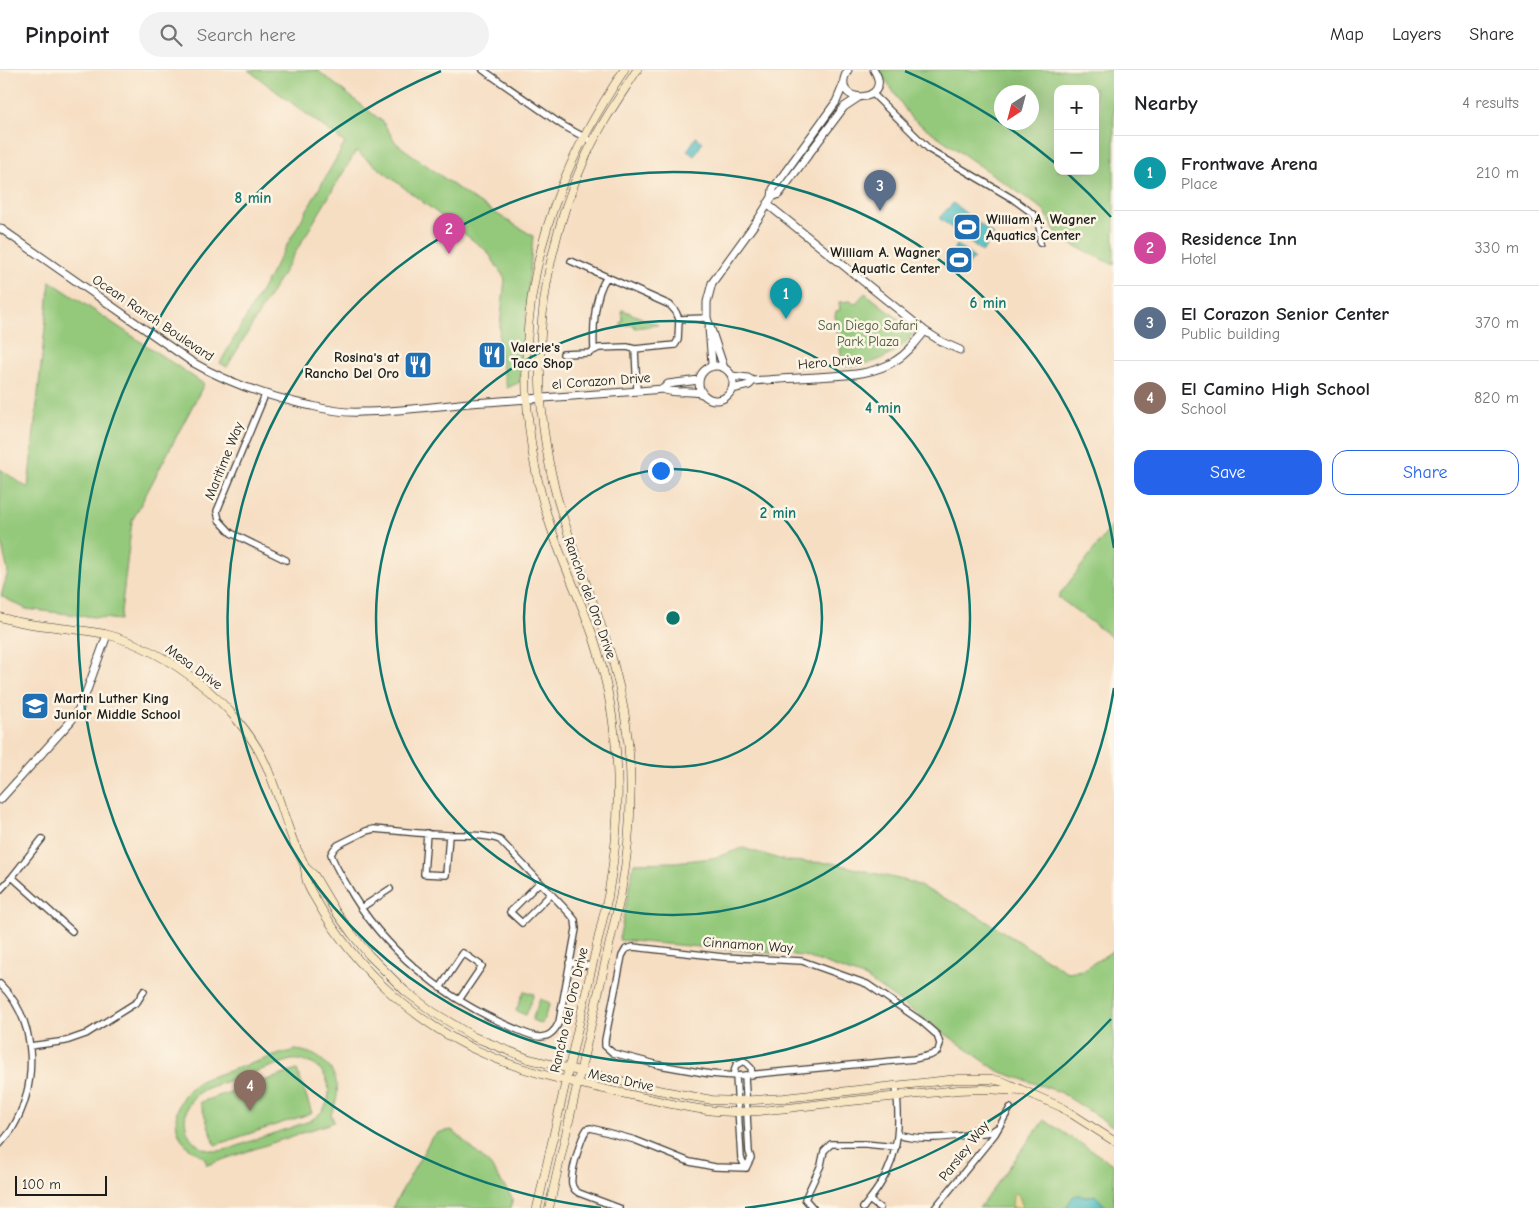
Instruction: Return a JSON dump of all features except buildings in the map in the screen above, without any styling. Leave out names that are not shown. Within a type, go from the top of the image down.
[{"type":"main road","name":"Rancho del Oro Drive","points":[[537,1208],[613,870],[617,838],[618,783],[614,724],[608,693],[593,636],[557,545],[543,501],[531,442],[527,399],[526,362],[528,335],[538,265],[545,235],[561,188],[583,137],[600,106],[624,70]]},
{"type":"main road","name":"Rancho del Oro Drive","points":[[549,1208],[625,872],[630,832],[630,779],[628,744],[620,693],[613,664],[555,488],[545,435],[541,398],[542,313],[549,268],[566,206],[593,142],[637,70]]},
{"type":"main road","name":"Mesa Drive","points":[[0,617],[107,635],[140,647],[171,663],[200,683],[228,708],[241,724],[265,761],[278,793],[294,844],[305,866],[314,875],[336,912],[352,934],[405,991],[433,1012],[474,1037],[529,1060],[683,1096],[712,1100],[738,1101],[976,1078],[992,1079],[1004,1082],[1061,1107],[1114,1141]]},
{"type":"main road","name":"Mesa Drive","points":[[305,866],[306,880],[326,918],[353,954],[379,982],[418,1015],[444,1032],[471,1048],[522,1068],[578,1083],[684,1106],[704,1110],[739,1112],[983,1089],[1022,1091]]},
{"type":"main road","points":[[602,924],[599,959],[600,966],[604,967]]},
{"type":"main road","points":[[592,966],[596,974],[598,995]]},
{"type":"street","points":[[483,70],[542,112],[593,142]]},
{"type":"street","points":[[772,197],[779,194],[844,107],[860,97],[868,96],[872,93],[878,83],[874,70]]},
{"type":"street","points":[[844,75],[845,87],[851,94],[860,97]]},
{"type":"street","points":[[711,367],[707,302],[712,283],[759,218],[772,197],[774,189],[836,102],[844,75]]},
{"type":"street","points":[[872,93],[930,150],[1014,199],[1028,210],[1038,222],[1040,243]]},
{"type":"street","points":[[767,204],[925,331],[942,342],[960,350]]},
{"type":"street","name":"Ocean Ranch Boulevard","points":[[0,228],[192,362],[231,382],[265,395],[336,411],[359,412],[393,412],[541,398]]},
{"type":"street","points":[[563,354],[589,353],[599,348],[627,346],[635,349],[675,344],[678,340],[678,320],[676,312],[670,305],[571,261]]},
{"type":"street","points":[[594,350],[593,332],[599,289],[606,277]]},
{"type":"street","points":[[678,320],[708,322]]},
{"type":"street","points":[[708,322],[724,368],[732,376],[733,385],[727,397],[720,400],[710,399],[702,394],[699,380],[703,372],[711,367],[720,366],[724,368]]},
{"type":"street","name":"Hero Drive","points":[[732,376],[748,378],[753,381],[844,375],[882,368],[896,361],[925,331]]},
{"type":"street","points":[[635,349],[637,391]]},
{"type":"street","name":"el Corazon Drive","points":[[663,389],[668,384],[699,380]]},
{"type":"street","name":"Hero Drive","points":[[732,389],[749,385],[753,381]]},
{"type":"street","name":"el Corazon Drive","points":[[541,398],[663,389],[669,392],[698,392],[702,394]]},
{"type":"street","name":"Maritime Way","points":[[265,395],[216,511],[219,520],[231,533],[286,560]]},
{"type":"street","points":[[0,800],[71,721],[82,704],[107,635]]},
{"type":"street","points":[[374,829],[427,833],[475,834],[494,837],[500,840],[574,920],[576,929],[559,1022],[550,1035],[542,1038],[534,1036],[493,1019],[459,1000],[420,973],[393,947],[361,908],[332,859],[331,854],[334,848],[366,831],[374,829]]},
{"type":"street","points":[[427,833],[424,874],[446,875],[449,834]]},
{"type":"street","points":[[0,890],[42,839]]},
{"type":"street","points":[[12,877],[72,931]]},
{"type":"street","points":[[540,882],[510,912],[522,923],[551,894]]},
{"type":"street","points":[[361,908],[390,889]]},
{"type":"street","name":"Cinnamon Way","points":[[626,949],[802,961],[867,984],[921,1021],[938,1035],[940,1044],[938,1051],[931,1055],[914,1059],[749,1075],[710,1074],[659,1065],[613,1053],[605,1046],[622,956],[626,949]]},
{"type":"street","points":[[440,988],[463,953],[482,966],[459,1000]]},
{"type":"street","points":[[569,963],[592,966]]},
{"type":"street","points":[[0,984],[25,1023],[30,1046],[31,1071],[24,1102],[12,1129],[0,1144]]},
{"type":"street","points":[[30,1046],[66,1041],[86,1034],[136,1002],[144,991]]},
{"type":"street","points":[[744,1061],[750,1068],[747,1100],[749,1152],[751,1158],[746,1168],[741,1158],[735,1076],[736,1065],[744,1061]]},
{"type":"street","points":[[862,1208],[882,1183],[896,1147],[898,1096],[896,1086]]},
{"type":"street","name":"Parsley Way","points":[[935,1208],[995,1134],[1010,1108]]},
{"type":"street","points":[[898,1134],[932,1138],[991,1132],[998,1127]]},
{"type":"street","points":[[619,1208],[575,1191],[572,1181],[582,1135],[587,1129],[591,1128],[635,1140],[690,1162],[715,1167],[746,1168]]},
{"type":"street","points":[[813,1208],[805,1199],[806,1194],[820,1165],[824,1151],[830,1144],[865,1144],[896,1147]]},
{"type":"street","points":[[869,1200],[880,1208]]},
{"type":"green space","points":[[248,70],[317,70],[383,122],[396,143],[471,198],[533,236],[520,382],[507,388],[498,345],[505,279],[487,251],[356,151],[227,367],[220,363],[345,143]]},
{"type":"green space","points":[[879,70],[1114,70],[1114,265],[1060,239],[1044,210],[911,118]]},
{"type":"green space","points":[[50,281],[204,384],[132,521],[120,620],[26,609],[1,596],[8,572],[0,537],[0,469],[28,488]]},
{"type":"green space","name":"San Diego Safari Park Plaza","points":[[865,293],[909,327],[912,335],[890,355],[872,362],[843,367],[835,316],[836,311],[840,310],[839,302],[850,301],[855,304]]},
{"type":"green space","points":[[622,310],[658,325],[635,328],[634,325],[621,326],[623,321]]},
{"type":"green space","points":[[1114,523],[1114,639],[1058,597]]},
{"type":"green space","points":[[743,848],[786,861],[832,863],[911,882],[967,909],[1067,972],[1083,970],[1114,950],[1114,1127],[1060,1092],[998,1071],[866,978],[804,956],[619,940],[634,863],[675,862],[713,858]]},
{"type":"green space","points":[[524,991],[534,994],[526,1015],[516,1011]]},
{"type":"green space","points":[[540,999],[550,1003],[542,1024],[532,1020]]},
{"type":"green space","points":[[296,1050],[308,1052],[318,1057],[332,1072],[336,1081],[337,1092],[336,1103],[331,1114],[334,1122],[207,1165],[204,1158],[187,1146],[180,1135],[176,1116],[182,1099],[195,1084],[204,1079]],"holes":[[[291,1060],[305,1061],[316,1066],[328,1084],[329,1095],[326,1105],[319,1115],[307,1122],[219,1151],[203,1148],[194,1142],[188,1133],[185,1123],[190,1103],[197,1094],[207,1088]]]},
{"type":"green space","points":[[297,1070],[312,1113],[215,1145],[200,1102]]},
{"type":"green space","points":[[1044,1120],[1114,1165],[1114,1208],[979,1208]]},
{"type":"green space","points":[[452,1130],[490,1165],[513,1199],[510,1208],[392,1208],[432,1137],[440,1132]]},
{"type":"sand","points":[[1015,1193],[1018,1194],[1022,1204],[1021,1208],[1012,1208],[1013,1195]]},
{"type":"water","points":[[696,137],[703,142],[694,156],[687,151]]},
{"type":"water","name":"William A. Wagner Aquatics Center","points":[[953,203],[994,235],[982,252],[939,218]]},
{"type":"water","name":"William A. Wagner Aquatic Center","points":[[957,245],[974,258],[960,276],[944,263]]},
{"type":"water","points":[[1095,1195],[1107,1208],[1066,1208],[1073,1196],[1085,1197]]},
{"type":"place","name":"El Corazon Senior Center","points":[[880,211]]},
{"type":"place","name":"William A. Wagner Aquatics Center","points":[[967,227]]},
{"type":"place","name":"Residence Inn","points":[[449,254]]},
{"type":"place","name":"William A. Wagner Aquatic Center","points":[[959,260]]},
{"type":"place","name":"Frontwave Arena","points":[[786,319]]},
{"type":"place","name":"Valerie's Taco Shop","points":[[492,355]]},
{"type":"place","name":"Rosina's at Rancho Del Oro","points":[[418,365]]},
{"type":"place","name":"Martin Luther King Junior Middle School","points":[[35,706]]},
{"type":"place","name":"El Camino High School","points":[[250,1111]]}]
